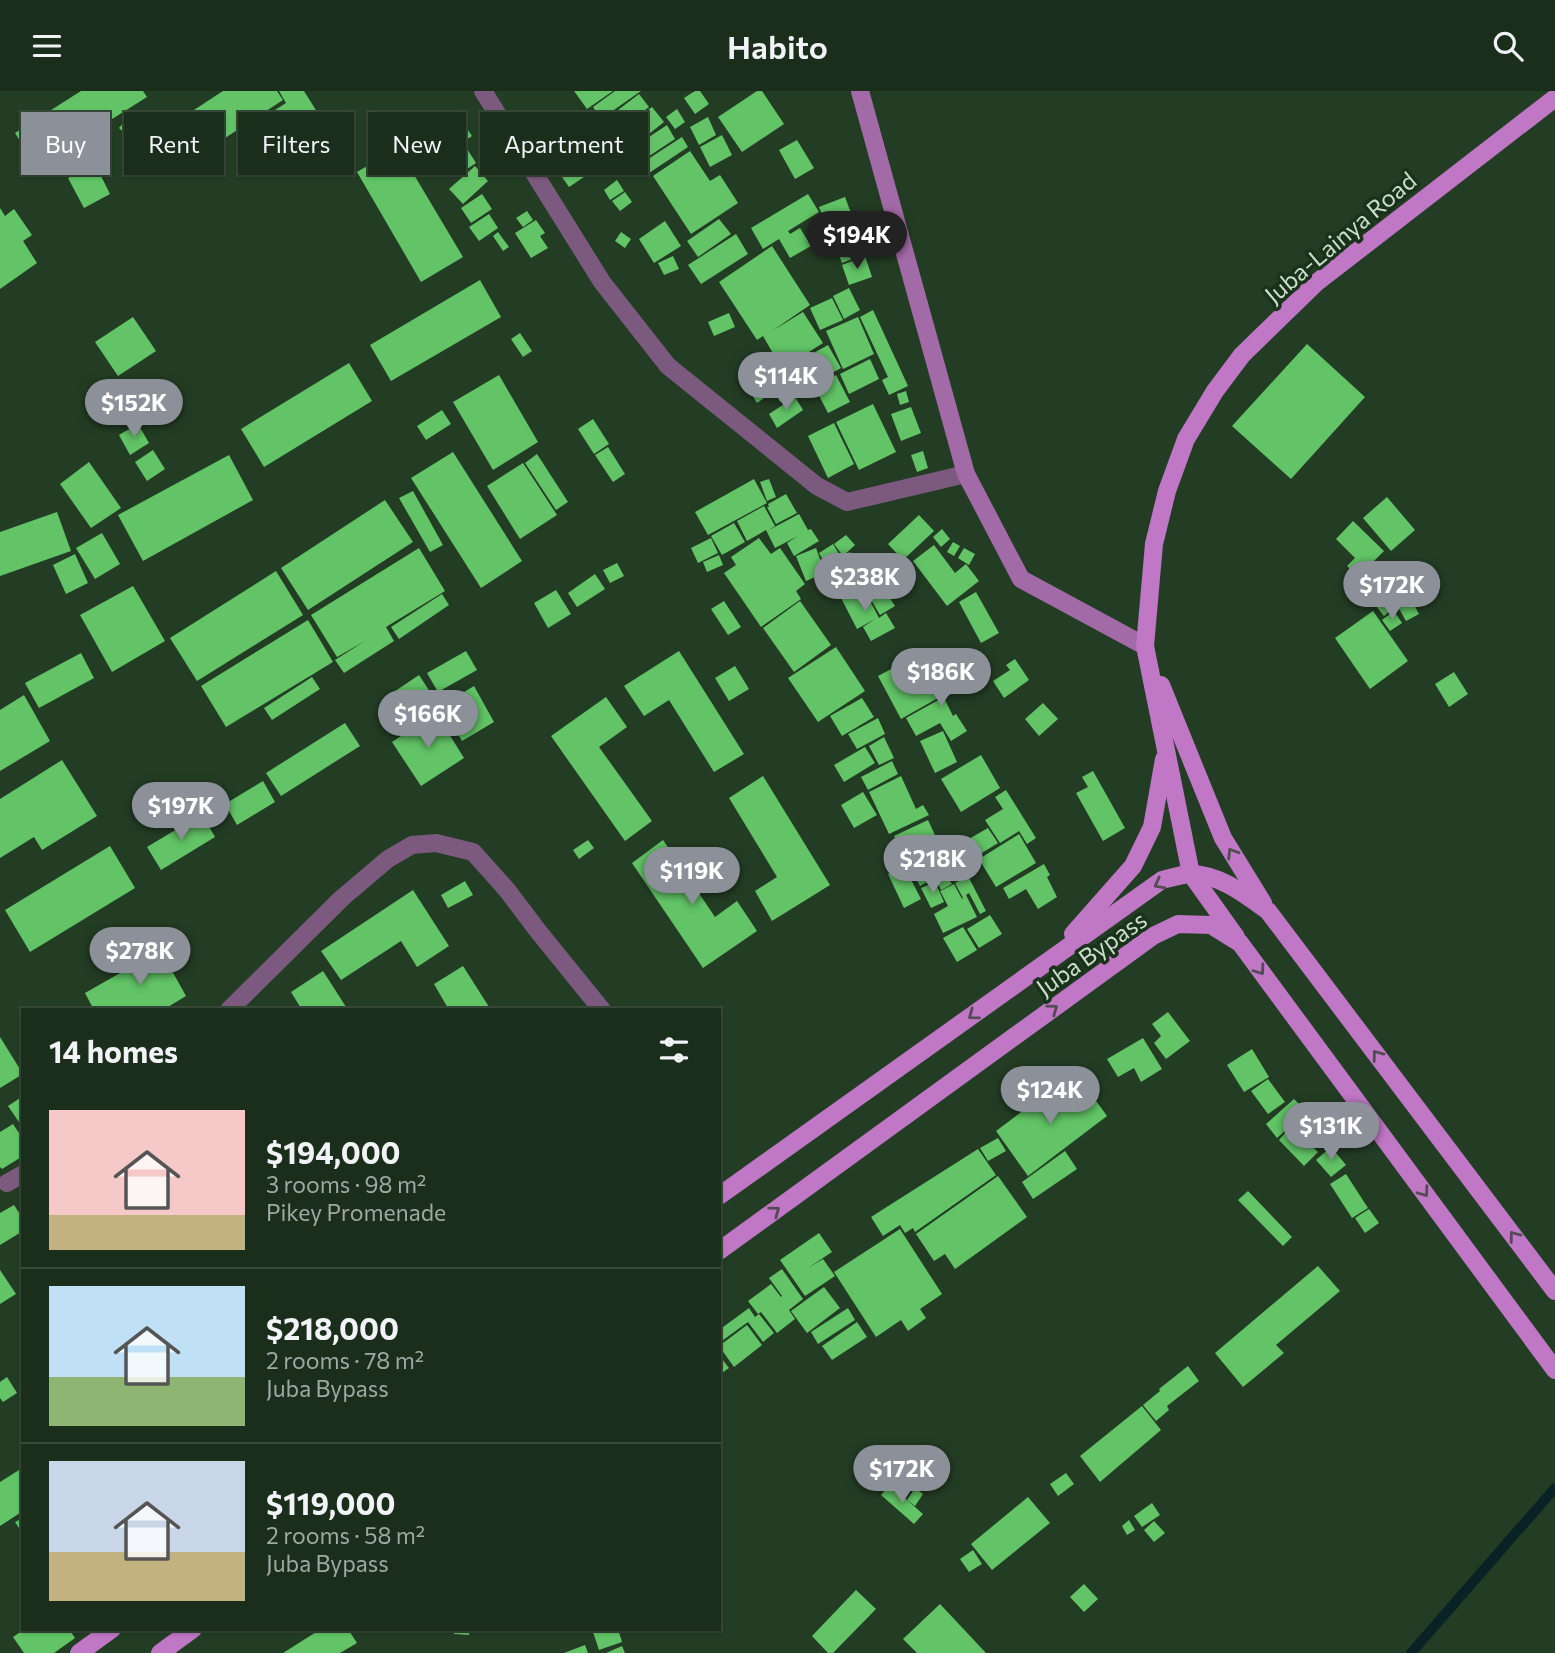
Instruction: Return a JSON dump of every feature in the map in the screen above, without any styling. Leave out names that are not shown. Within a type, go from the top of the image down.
[{"type":"main road","name":"Juba-Lainya Road","points":[[1240,943],[1191,874],[1145,646],[1154,544],[1167,491],[1186,439],[1215,391],[1242,355],[1316,283],[1555,98]]},
{"type":"main road","name":"Juba-Lainya Road","points":[[1145,646],[1223,838],[1268,911]]},
{"type":"main road","points":[[1050,960],[1133,866],[1152,827],[1165,749]]},
{"type":"main road","points":[[1191,874],[1215,879],[1237,889],[1268,911],[1555,1291]]},
{"type":"main road","name":"Juba Bypass","points":[[721,1195],[1162,880],[1191,874]]},
{"type":"main road","name":"Juba Bypass","points":[[721,1250],[1153,936],[1178,924],[1211,925],[1240,943],[1555,1370]]},
{"type":"main road","points":[[79,1653],[110,1631]]},
{"type":"main road","points":[[160,1653],[190,1631]]},
{"type":"street","points":[[484,91],[602,282],[668,366],[817,486],[847,502],[966,474]]},
{"type":"street","points":[[860,91],[966,474],[1021,579],[1145,646]]},
{"type":"street","points":[[231,1008],[342,898],[388,859],[412,845],[436,842],[473,852],[507,890],[597,1008]]},
{"type":"building","points":[[81,91],[143,91],[147,97],[110,120],[110,112],[48,112]]},
{"type":"building","points":[[223,91],[277,91],[283,100],[265,112],[238,112],[238,130],[224,139],[224,112],[191,112]]},
{"type":"building","points":[[279,91],[304,91],[317,112],[272,112],[286,103]]},
{"type":"building","points":[[574,91],[613,91],[587,109]]},
{"type":"building","points":[[615,91],[641,91],[611,112],[596,112],[593,107]]},
{"type":"building","points":[[700,91],[709,104],[695,114],[684,98]]},
{"type":"building","points":[[757,91],[762,91],[784,124],[742,152],[718,117]]},
{"type":"building","points":[[639,94],[649,107],[642,112],[615,112]]},
{"type":"building","points":[[652,107],[664,122],[648,135],[648,112],[645,112]]},
{"type":"building","points":[[677,109],[685,122],[675,129],[666,117]]},
{"type":"building","points":[[708,117],[716,135],[699,145],[690,127]]},
{"type":"building","points":[[667,125],[675,139],[648,157],[648,138]]},
{"type":"building","points":[[466,127],[472,136],[466,140]]},
{"type":"building","points":[[21,129],[21,143],[15,133]]},
{"type":"building","points":[[722,135],[732,155],[710,167],[700,147]]},
{"type":"building","points":[[682,137],[688,147],[649,173],[648,159]]},
{"type":"building","points":[[797,140],[814,168],[795,179],[779,150]]},
{"type":"building","points":[[466,147],[476,163],[466,170]]},
{"type":"building","points":[[690,151],[710,181],[720,175],[738,203],[691,234],[653,176]]},
{"type":"building","points":[[368,166],[368,175],[414,175],[463,257],[421,282],[357,172]]},
{"type":"building","points":[[475,166],[480,175],[488,181],[463,204],[449,189]]},
{"type":"building","points":[[74,175],[100,175],[110,194],[84,208],[68,178]]},
{"type":"building","points":[[561,175],[587,175],[569,187]]},
{"type":"building","points":[[617,180],[624,191],[610,200],[604,190]]},
{"type":"building","points":[[625,192],[632,202],[620,211],[612,201]]},
{"type":"building","points":[[482,194],[492,209],[471,223],[461,208]]},
{"type":"building","points":[[808,194],[819,212],[788,231],[790,234],[800,228],[811,246],[790,258],[779,239],[763,249],[751,228]]},
{"type":"building","points":[[845,197],[851,213],[826,224],[819,207]]},
{"type":"building","points":[[0,208],[5,216],[14,209],[32,235],[23,241],[37,263],[0,289]]},
{"type":"building","points":[[527,211],[533,220],[523,227],[516,218]]},
{"type":"building","points":[[489,214],[498,228],[479,241],[469,227]]},
{"type":"building","points":[[850,217],[855,231],[835,237],[831,224]]},
{"type":"building","points":[[719,219],[731,234],[698,257],[687,241]]},
{"type":"building","points":[[536,220],[545,233],[540,236],[548,248],[531,258],[515,233]]},
{"type":"building","points":[[665,221],[681,246],[654,263],[639,239]]},
{"type":"building","points":[[860,230],[869,253],[842,263],[833,240]]},
{"type":"building","points":[[498,232],[509,247],[503,251],[493,236]]},
{"type":"building","points":[[621,232],[631,239],[625,248],[615,241]]},
{"type":"building","points":[[736,234],[748,254],[701,284],[688,265]]},
{"type":"building","points":[[772,246],[810,305],[772,331],[803,312],[823,343],[782,369],[763,336],[757,340],[719,282]]},
{"type":"building","points":[[673,256],[679,269],[664,275],[658,263]]},
{"type":"building","points":[[865,256],[872,277],[849,285],[842,265]]},
{"type":"building","points":[[480,280],[501,317],[391,381],[370,345]]},
{"type":"building","points":[[849,288],[860,310],[844,319],[833,296]]},
{"type":"building","points":[[832,298],[843,320],[820,330],[810,308]]},
{"type":"building","points":[[873,310],[908,386],[889,395],[882,380],[888,377],[860,317]]},
{"type":"building","points":[[729,313],[735,327],[714,336],[708,322]]},
{"type":"building","points":[[133,317],[156,351],[118,376],[95,342]]},
{"type":"building","points":[[858,317],[874,354],[843,369],[826,331]]},
{"type":"building","points":[[520,333],[532,351],[523,357],[511,339]]},
{"type":"building","points":[[1307,344],[1365,397],[1291,479],[1232,426]]},
{"type":"building","points":[[828,345],[841,368],[780,402],[767,379]]},
{"type":"building","points":[[870,359],[879,379],[849,394],[840,374]]},
{"type":"building","points":[[349,363],[372,401],[264,467],[241,429]]},
{"type":"building","points":[[499,375],[538,442],[493,470],[453,402]]},
{"type":"building","points":[[836,375],[850,402],[828,413],[814,386]]},
{"type":"building","points":[[762,382],[770,394],[757,403],[749,390]]},
{"type":"building","points":[[906,391],[909,402],[900,405],[897,394]]},
{"type":"building","points":[[795,397],[803,410],[777,428],[769,414]]},
{"type":"building","points":[[873,404],[896,452],[859,470],[836,422]]},
{"type":"building","points":[[911,407],[921,433],[901,441],[891,414]]},
{"type":"building","points":[[442,410],[451,424],[426,440],[417,426]]},
{"type":"building","points":[[593,419],[609,444],[594,454],[578,429]]},
{"type":"building","points":[[834,423],[854,464],[828,478],[808,436]]},
{"type":"building","points":[[138,424],[149,443],[130,455],[119,435]]},
{"type":"building","points":[[608,447],[625,474],[613,482],[595,455]]},
{"type":"building","points":[[153,450],[165,469],[147,481],[135,462]]},
{"type":"building","points":[[923,451],[928,468],[917,472],[911,455]]},
{"type":"building","points":[[453,452],[522,561],[481,588],[411,478]]},
{"type":"building","points":[[537,454],[568,502],[556,510],[525,463]]},
{"type":"building","points":[[229,455],[253,500],[143,561],[118,515]]},
{"type":"building","points":[[89,462],[121,508],[91,528],[60,484]]},
{"type":"building","points":[[523,463],[557,515],[520,539],[487,486]]},
{"type":"building","points":[[754,479],[767,503],[708,535],[695,512]]},
{"type":"building","points":[[769,479],[776,497],[767,501],[760,482]]},
{"type":"building","points":[[413,491],[443,545],[430,552],[399,498]]},
{"type":"building","points":[[786,494],[797,513],[776,524],[768,504]]},
{"type":"building","points":[[1387,497],[1415,530],[1391,551],[1363,518]]},
{"type":"building","points":[[385,500],[413,542],[308,610],[281,568]]},
{"type":"building","points":[[764,506],[775,526],[769,530],[799,514],[808,530],[811,529],[819,541],[794,556],[787,543],[798,536],[775,548],[766,530],[747,541],[737,521]]},
{"type":"building","points":[[57,512],[71,551],[0,576],[0,532]]},
{"type":"building","points":[[919,515],[934,531],[903,560],[888,544]]},
{"type":"building","points":[[1353,521],[1384,551],[1358,577],[1347,566],[1355,558],[1336,539]]},
{"type":"building","points":[[734,523],[745,542],[722,555],[711,536]]},
{"type":"building","points":[[942,529],[950,539],[941,547],[933,537]]},
{"type":"building","points":[[102,533],[120,564],[95,579],[76,548]]},
{"type":"building","points":[[846,535],[855,545],[843,556],[834,544]]},
{"type":"building","points":[[711,538],[718,553],[698,563],[691,548]]},
{"type":"building","points":[[759,538],[771,554],[780,548],[805,584],[796,591],[801,599],[761,627],[724,573],[736,565],[731,557]]},
{"type":"building","points":[[953,542],[960,546],[954,556],[947,552]]},
{"type":"building","points":[[833,544],[841,557],[850,552],[858,567],[853,570],[858,580],[840,591],[819,553]]},
{"type":"building","points":[[934,545],[955,573],[966,564],[979,581],[947,606],[913,561]]},
{"type":"building","points":[[419,548],[445,591],[386,627],[394,641],[344,673],[335,660],[365,641],[337,657],[311,615]]},
{"type":"building","points":[[816,548],[825,573],[806,581],[796,556]]},
{"type":"building","points":[[964,548],[975,554],[969,565],[958,558]]},
{"type":"building","points":[[75,554],[88,583],[66,594],[53,565]]},
{"type":"building","points":[[719,555],[723,565],[707,572],[703,562]]},
{"type":"building","points":[[617,563],[624,576],[610,583],[603,570]]},
{"type":"building","points":[[1376,564],[1393,585],[1389,589],[1400,602],[1384,616],[1356,581]]},
{"type":"building","points":[[276,571],[303,615],[197,681],[170,638]]},
{"type":"building","points":[[595,574],[605,589],[577,607],[568,593]]},
{"type":"building","points":[[860,582],[879,618],[886,613],[895,628],[871,641],[863,627],[875,619],[857,629],[839,594]]},
{"type":"building","points":[[133,586],[165,641],[112,672],[80,615]]},
{"type":"building","points":[[882,586],[895,606],[880,615],[868,595]]},
{"type":"building","points":[[556,590],[571,614],[548,628],[534,603]]},
{"type":"building","points":[[976,592],[999,633],[981,643],[959,602]]},
{"type":"building","points":[[442,594],[449,605],[399,639],[391,627]]},
{"type":"building","points":[[1411,599],[1419,614],[1406,621],[1398,607]]},
{"type":"building","points":[[724,601],[741,627],[728,635],[711,609]]},
{"type":"building","points":[[800,601],[831,645],[794,672],[763,628]]},
{"type":"building","points":[[1373,611],[1408,661],[1370,689],[1335,638]]},
{"type":"building","points":[[1394,611],[1402,623],[1390,631],[1382,620]]},
{"type":"building","points":[[308,620],[333,662],[226,727],[201,686]]},
{"type":"building","points":[[836,647],[865,691],[818,722],[788,678]]},
{"type":"building","points":[[937,649],[946,666],[931,675],[921,658]]},
{"type":"building","points":[[466,651],[477,670],[438,692],[427,673]]},
{"type":"building","points":[[679,651],[744,754],[714,772],[669,700],[644,716],[624,686]]},
{"type":"building","points":[[81,653],[94,678],[39,708],[25,683]]},
{"type":"building","points":[[916,656],[938,698],[901,719],[878,676]]},
{"type":"building","points":[[1015,659],[1029,680],[1004,698],[993,681],[1010,670],[1006,665]]},
{"type":"building","points":[[735,666],[749,689],[729,701],[715,678]]},
{"type":"building","points":[[955,667],[966,686],[944,698],[953,716],[956,714],[967,731],[951,741],[940,723],[916,736],[906,718],[942,698],[932,679]]},
{"type":"building","points":[[1454,672],[1468,694],[1449,707],[1435,684]]},
{"type":"building","points":[[419,675],[434,698],[396,723],[382,700]]},
{"type":"building","points":[[312,677],[320,689],[272,720],[264,708]]},
{"type":"building","points":[[474,686],[494,722],[462,741],[441,706]]},
{"type":"building","points":[[24,695],[50,741],[0,771],[0,710]]},
{"type":"building","points":[[606,697],[627,727],[599,747],[652,821],[625,841],[551,736]]},
{"type":"building","points":[[862,698],[874,717],[842,736],[830,716]]},
{"type":"building","points":[[1043,703],[1058,719],[1039,736],[1025,719]]},
{"type":"building","points":[[436,713],[464,758],[421,786],[392,742]]},
{"type":"building","points":[[878,718],[885,734],[857,749],[848,734]]},
{"type":"building","points":[[345,723],[360,746],[281,796],[266,773]]},
{"type":"building","points":[[943,731],[957,762],[935,773],[920,741]]},
{"type":"building","points":[[884,737],[894,758],[879,765],[869,746]]},
{"type":"building","points":[[865,747],[875,763],[844,782],[834,765]]},
{"type":"building","points":[[981,755],[1000,788],[961,812],[941,779]]},
{"type":"building","points":[[62,760],[97,816],[42,850],[34,837],[0,858],[0,799]]},
{"type":"building","points":[[892,761],[898,774],[868,790],[861,777]]},
{"type":"building","points":[[1093,771],[1125,828],[1103,841],[1076,793],[1088,787],[1082,777]]},
{"type":"building","points":[[763,776],[830,885],[772,921],[755,891],[777,877],[729,798]]},
{"type":"building","points":[[901,776],[916,809],[923,805],[929,815],[889,834],[869,792]]},
{"type":"building","points":[[263,781],[275,802],[237,825],[225,804]]},
{"type":"building","points":[[1006,790],[1036,838],[1027,844],[1019,831],[1000,843],[985,820],[1003,809],[995,797]]},
{"type":"building","points":[[863,792],[877,815],[854,828],[841,805]]},
{"type":"building","points":[[202,814],[215,837],[161,870],[147,847]]},
{"type":"building","points":[[928,820],[940,846],[906,863],[894,836]]},
{"type":"building","points":[[988,828],[998,843],[977,856],[967,840]]},
{"type":"building","points":[[1019,834],[1036,863],[996,887],[979,859]]},
{"type":"building","points":[[588,840],[594,848],[579,859],[573,850]]},
{"type":"building","points":[[663,840],[715,917],[737,901],[757,931],[703,968],[632,863]]},
{"type":"building","points":[[110,846],[135,888],[30,952],[5,910]]},
{"type":"building","points":[[935,852],[945,872],[920,886],[909,865]]},
{"type":"building","points":[[1044,864],[1057,897],[1038,909],[1026,889],[1009,899],[1003,888]]},
{"type":"building","points":[[904,866],[921,899],[904,908],[888,874]]},
{"type":"building","points":[[946,874],[952,884],[941,890],[936,880]]},
{"type":"building","points":[[968,876],[986,911],[980,914],[969,893],[966,895],[977,917],[943,933],[934,914],[948,906],[940,891],[954,884],[962,899],[955,883]]},
{"type":"building","points":[[465,881],[473,895],[448,908],[441,895]]},
{"type":"building","points":[[935,882],[944,902],[931,908],[921,888]]},
{"type":"building","points":[[413,890],[449,946],[417,967],[401,941],[341,980],[321,951]]},
{"type":"building","points":[[990,915],[1002,934],[979,948],[967,929]]},
{"type":"building","points":[[963,927],[977,950],[957,962],[943,938]]},
{"type":"building","points":[[164,948],[175,967],[171,969],[186,996],[166,1008],[93,1008],[85,993]]},
{"type":"building","points":[[463,966],[490,1008],[448,1008],[434,984]]},
{"type":"building","points":[[323,971],[347,1008],[301,1008],[291,992]]},
{"type":"building","points":[[1168,1012],[1190,1041],[1166,1059],[1154,1043],[1161,1036],[1152,1024]]},
{"type":"building","points":[[0,1037],[21,1071],[21,1075],[0,1088]]},
{"type":"building","points":[[1143,1038],[1162,1069],[1141,1082],[1134,1068],[1118,1077],[1107,1059]]},
{"type":"building","points":[[1252,1049],[1269,1077],[1244,1092],[1227,1065]]},
{"type":"building","points":[[1268,1079],[1285,1102],[1268,1114],[1251,1091]]},
{"type":"building","points":[[1064,1080],[1075,1095],[1086,1087],[1107,1116],[1028,1176],[996,1131]]},
{"type":"building","points":[[21,1097],[21,1125],[8,1106]]},
{"type":"building","points":[[1294,1099],[1307,1112],[1301,1117],[1316,1133],[1307,1142],[1318,1152],[1304,1166],[1279,1140],[1294,1123],[1277,1138],[1266,1124]]},
{"type":"building","points":[[13,1124],[21,1136],[21,1157],[2,1169],[0,1167],[0,1132]]},
{"type":"building","points":[[998,1138],[1006,1151],[988,1161],[980,1148]]},
{"type":"building","points":[[1331,1147],[1346,1165],[1331,1177],[1316,1160]]},
{"type":"building","points":[[978,1149],[996,1175],[915,1232],[913,1228],[905,1233],[900,1225],[883,1236],[871,1217]]},
{"type":"building","points":[[1065,1151],[1077,1169],[1033,1199],[1022,1182]]},
{"type":"building","points":[[1346,1174],[1368,1208],[1352,1218],[1330,1184]]},
{"type":"building","points":[[998,1176],[1027,1217],[955,1269],[945,1254],[934,1261],[916,1234]]},
{"type":"building","points":[[1248,1191],[1292,1237],[1283,1246],[1238,1200]]},
{"type":"building","points":[[14,1205],[21,1216],[21,1232],[0,1245],[0,1213]]},
{"type":"building","points":[[1369,1209],[1379,1223],[1365,1233],[1355,1218]]},
{"type":"building","points":[[900,1229],[942,1294],[920,1309],[926,1318],[908,1331],[901,1320],[876,1337],[834,1272]]},
{"type":"building","points":[[819,1233],[832,1252],[808,1268],[823,1259],[835,1276],[805,1296],[780,1260]]},
{"type":"building","points":[[1318,1266],[1340,1291],[1276,1345],[1284,1353],[1243,1387],[1215,1353]]},
{"type":"building","points":[[782,1269],[803,1299],[789,1310],[795,1319],[777,1333],[761,1312],[758,1314],[748,1301],[771,1284],[781,1297],[769,1278]]},
{"type":"building","points":[[0,1270],[16,1294],[0,1304]]},
{"type":"building","points":[[824,1287],[840,1308],[807,1333],[791,1311]]},
{"type":"building","points":[[749,1308],[755,1317],[759,1314],[774,1333],[763,1342],[748,1322],[721,1342],[721,1329]]},
{"type":"building","points":[[848,1308],[855,1320],[818,1344],[811,1332]]},
{"type":"building","points":[[857,1322],[867,1337],[832,1360],[822,1346]]},
{"type":"building","points":[[747,1325],[762,1345],[734,1367],[721,1349],[721,1344]]},
{"type":"building","points":[[721,1358],[729,1368],[721,1374]]},
{"type":"building","points":[[1188,1366],[1199,1381],[1167,1406],[1169,1410],[1156,1421],[1143,1405]]},
{"type":"building","points":[[7,1377],[17,1393],[3,1402],[0,1398],[0,1382]]},
{"type":"building","points":[[1142,1406],[1161,1430],[1100,1482],[1080,1456]]},
{"type":"building","points":[[19,1470],[21,1474],[21,1512],[0,1526],[0,1482]]},
{"type":"building","points":[[1066,1473],[1074,1484],[1058,1496],[1050,1484]]},
{"type":"building","points":[[890,1485],[923,1514],[914,1524],[881,1495]]},
{"type":"building","points":[[915,1488],[923,1494],[915,1506],[907,1500]]},
{"type":"building","points":[[1028,1497],[1050,1523],[992,1570],[971,1544]]},
{"type":"building","points":[[1152,1503],[1160,1515],[1142,1527],[1134,1516]]},
{"type":"building","points":[[21,1519],[21,1531],[15,1522]]},
{"type":"building","points":[[1129,1520],[1135,1530],[1127,1535],[1122,1526]]},
{"type":"building","points":[[1154,1521],[1165,1533],[1154,1542],[1144,1530]]},
{"type":"building","points":[[973,1550],[982,1564],[969,1572],[960,1559]]},
{"type":"building","points":[[1084,1584],[1098,1599],[1084,1612],[1070,1597]]},
{"type":"building","points":[[856,1590],[876,1609],[833,1653],[828,1653],[812,1636]]},
{"type":"building","points":[[940,1604],[986,1653],[917,1653],[903,1639]]},
{"type":"building","points":[[22,1631],[70,1631],[75,1638],[54,1653],[24,1653],[13,1637]]},
{"type":"building","points":[[318,1631],[349,1631],[357,1643],[340,1653],[283,1653]]},
{"type":"building","points":[[454,1631],[470,1631],[469,1635],[454,1634]]},
{"type":"building","points":[[593,1631],[619,1631],[622,1642],[599,1650]]},
{"type":"building","points":[[585,1645],[588,1653],[564,1653]]},
{"type":"building","points":[[622,1646],[625,1653],[606,1653]]},
{"type":"waterway","points":[[1411,1653],[1555,1488]]}]
